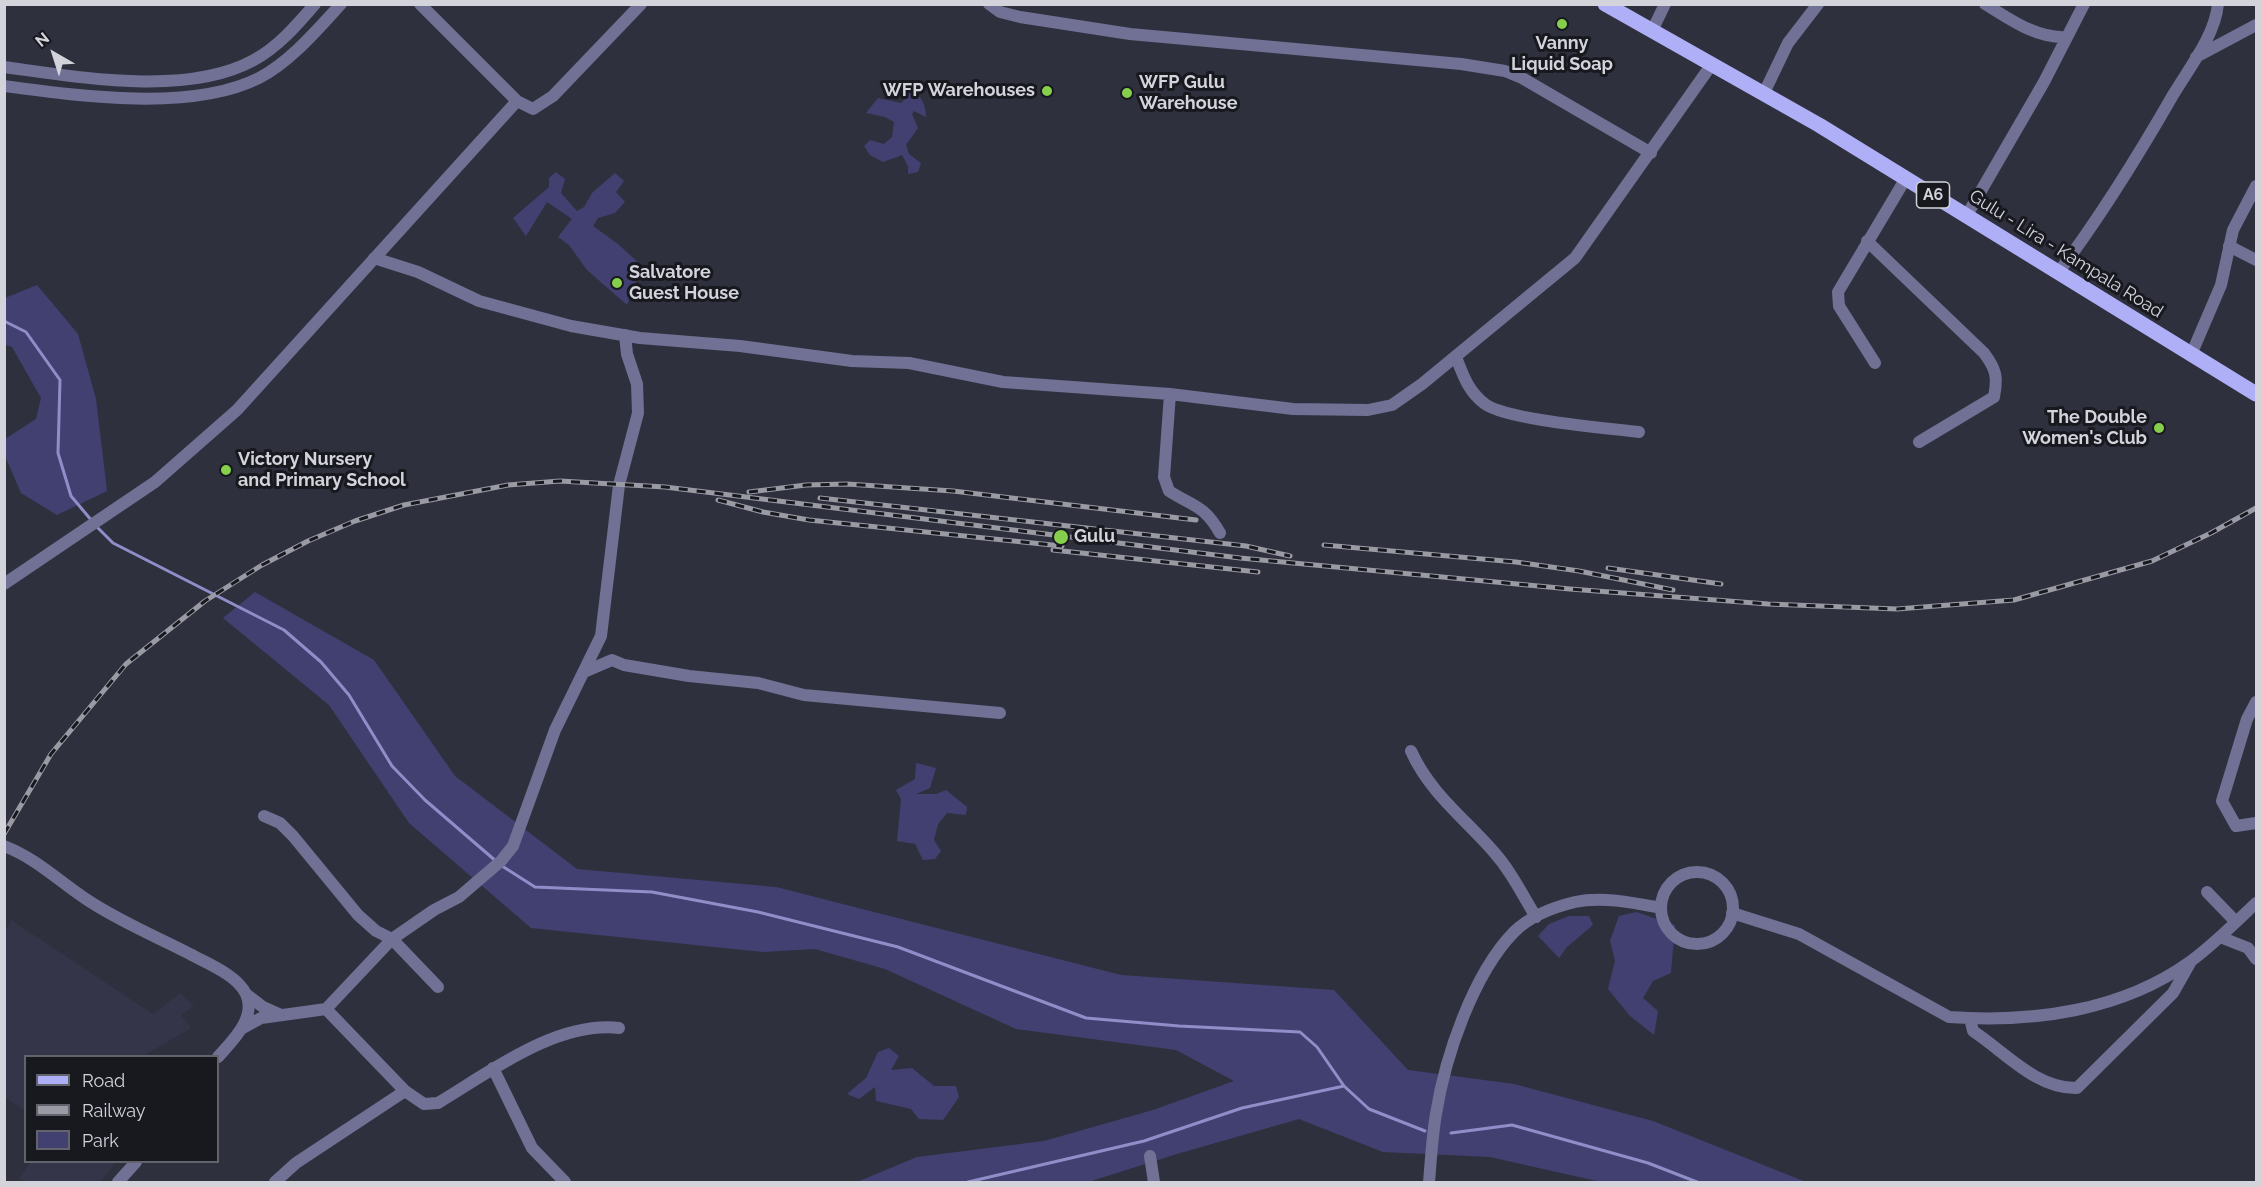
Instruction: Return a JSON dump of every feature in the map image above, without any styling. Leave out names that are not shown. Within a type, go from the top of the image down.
[{"type":"main road","name":"Gulu - Lira - Kampala Road","points":[[1605,4],[1764,93],[1906,178],[2256,394]]},
{"type":"street","points":[[4,67],[75,76],[153,81],[207,78],[231,71],[266,53],[315,4]]},
{"type":"street","points":[[4,86],[160,99],[218,94],[261,77],[291,54],[341,4]]},
{"type":"street","points":[[420,4],[517,101],[533,109],[553,96],[641,4]]},
{"type":"street","points":[[989,4],[1000,12],[1020,18],[1130,34],[1461,64],[1505,71],[1522,78],[1651,153]]},
{"type":"street","points":[[1652,31],[1665,4]]},
{"type":"street","points":[[1764,93],[1788,43],[1818,4]]},
{"type":"street","points":[[1986,4],[2036,34],[2052,38],[2067,37]]},
{"type":"street","points":[[1967,215],[2084,4]]},
{"type":"street","points":[[2058,273],[2145,146],[2196,57],[2217,14],[2218,4]]},
{"type":"street","points":[[2196,57],[2256,25]]},
{"type":"street","points":[[2036,34],[2055,59]]},
{"type":"street","points":[[374,258],[418,272],[479,301],[571,326],[625,335],[852,361],[909,363],[1003,382],[1170,394],[1293,409],[1368,410],[1392,405],[1456,357],[1584,249],[1712,64]]},
{"type":"street","points":[[4,584],[116,511],[182,459],[237,410],[517,101]]},
{"type":"street","points":[[1875,363],[1839,306],[1838,292],[1906,178]]},
{"type":"street","points":[[2191,355],[2213,309],[2229,246],[2242,211],[2256,186]]},
{"type":"street","points":[[1868,241],[1984,353],[1996,369],[1997,382],[1994,397],[1919,442]]},
{"type":"street","points":[[2229,246],[2256,260]]},
{"type":"street","points":[[219,1056],[242,1029],[261,1018],[326,1009],[392,939],[426,915],[459,897],[501,861],[513,846],[555,730],[601,636],[619,485],[638,413],[637,384],[627,354],[625,335]]},
{"type":"street","points":[[1456,357],[1469,389],[1486,405],[1547,420],[1639,432]]},
{"type":"street","points":[[1170,394],[1164,477],[1169,491],[1199,506],[1212,519],[1220,533]]},
{"type":"street","points":[[601,636],[612,660],[624,665],[688,676],[758,683],[804,695],[1000,713]]},
{"type":"street","points":[[584,672],[612,660]]},
{"type":"street","points":[[2256,702],[2247,719],[2222,801],[2236,826],[2256,823]]},
{"type":"street","points":[[1411,751],[1420,770],[1442,800],[1507,868],[1536,917]]},
{"type":"street","points":[[264,816],[280,824],[293,836],[358,915],[376,931],[392,939],[438,987]]},
{"type":"street","points":[[4,846],[26,856],[89,901],[121,920],[214,967],[234,981],[263,1007],[281,1015]]},
{"type":"street","points":[[1689,872],[1708,873],[1724,883],[1732,900],[1731,919],[1721,934],[1704,943],[1686,942],[1670,932],[1661,916],[1661,908],[1662,897],[1672,881],[1689,872]]},
{"type":"street","points":[[2207,892],[2236,922]]},
{"type":"street","points":[[1429,1182],[1436,1115],[1450,1050],[1493,958],[1515,931],[1548,910],[1577,901],[1605,900],[1661,908]]},
{"type":"street","points":[[1731,913],[1799,934],[1949,1017],[1970,1018],[2058,1014],[2103,1004],[2156,982],[2190,961],[2256,903]]},
{"type":"street","points":[[2220,937],[2248,948],[2256,959]]},
{"type":"street","points":[[1970,1018],[1973,1031],[2048,1084],[2063,1088],[2077,1088],[2173,993],[2190,961]]},
{"type":"street","points":[[242,1029],[249,1009],[246,994]]},
{"type":"street","points":[[326,1009],[405,1091],[424,1104],[438,1103],[513,1056],[581,1029],[598,1026],[619,1028]]},
{"type":"street","points":[[493,1068],[532,1148],[565,1182]]},
{"type":"street","points":[[276,1182],[296,1163],[405,1091]]},
{"type":"street","points":[[1150,1156],[1154,1182]]},
{"type":"street","points":[[118,1182],[134,1163]]},
{"type":"shaded area","points":[[11,920],[153,1014],[180,993],[194,1006],[181,1015],[191,1028],[145,1055],[24,1055],[24,1110],[5,1097],[4,935]]},
{"type":"shaded area","points":[[30,1163],[114,1164],[101,1182],[25,1182],[19,1178]]},
{"type":"green space","points":[[906,89],[915,92],[921,98],[926,117],[914,111],[912,114],[918,128],[906,145],[909,154],[921,163],[918,172],[908,174],[908,166],[902,155],[883,162],[870,155],[864,146],[870,140],[884,144],[892,137],[894,122],[885,117],[866,113],[878,98],[901,103],[908,96]]},
{"type":"green space","points":[[556,172],[565,179],[561,193],[577,211],[584,207],[592,193],[615,173],[624,181],[616,192],[625,202],[615,213],[598,218],[593,226],[618,244],[642,266],[627,305],[587,270],[569,245],[558,237],[572,219],[547,202],[526,236],[513,218],[549,187],[549,178]]},
{"type":"green space","points":[[37,285],[78,334],[96,399],[107,491],[57,515],[21,493],[5,456],[5,439],[36,419],[41,398],[12,347],[5,345],[5,298]]},
{"type":"green space","points":[[255,592],[374,660],[455,776],[577,869],[776,887],[1121,975],[1334,990],[1408,1070],[1514,1084],[1653,1121],[1806,1182],[1601,1182],[1490,1157],[1383,1152],[1299,1119],[1088,1182],[857,1182],[917,1157],[1044,1141],[1153,1110],[1234,1081],[1176,1050],[1016,1029],[885,969],[815,949],[763,952],[531,928],[409,823],[329,705],[223,618]]},
{"type":"green space","points":[[916,763],[936,768],[930,788],[916,794],[936,794],[946,790],[967,807],[966,815],[947,813],[938,824],[934,840],[941,851],[935,859],[923,860],[915,844],[897,841],[901,799],[896,790],[915,779]]},
{"type":"green space","points":[[1636,912],[1675,925],[1671,973],[1653,981],[1643,998],[1658,1011],[1654,1035],[1630,1016],[1608,989],[1615,961],[1610,941],[1619,916]]},
{"type":"green space","points":[[1569,916],[1589,916],[1593,925],[1567,947],[1559,958],[1538,936],[1549,924]]},
{"type":"green space","points":[[889,1048],[899,1056],[891,1070],[912,1068],[934,1086],[956,1086],[959,1097],[943,1120],[919,1119],[911,1109],[876,1101],[875,1087],[859,1099],[847,1094],[866,1078],[878,1052]]},
{"type":"waterway","points":[[4,321],[26,332],[60,380],[58,453],[71,496],[92,521]]},
{"type":"waterway","points":[[96,526],[113,543],[284,630],[321,662],[349,695],[392,766],[425,800],[497,862]]},
{"type":"waterway","points":[[502,866],[535,887],[652,892],[758,912],[898,947],[1086,1018],[1179,1026],[1300,1032],[1317,1047],[1344,1086],[1369,1109],[1425,1131]]},
{"type":"waterway","points":[[968,1182],[1144,1141],[1242,1108],[1344,1086]]},
{"type":"waterway","points":[[1451,1133],[1512,1125],[1648,1163],[1697,1182]]},
{"type":"railway","points":[[4,834],[51,754],[126,664],[205,601],[262,565],[308,541],[355,521],[404,505],[508,485],[560,481],[665,487],[1240,558],[1570,589],[1768,604],[1897,609],[2014,600],[2152,561],[2211,533],[2256,508]]},
{"type":"railway","points":[[749,492],[806,485],[847,484],[953,491],[1196,520]]},
{"type":"railway","points":[[820,498],[1246,546],[1290,556]]},
{"type":"railway","points":[[718,500],[763,512],[809,520],[1062,546]]},
{"type":"railway","points":[[1324,545],[1516,562],[1579,571],[1673,590]]},
{"type":"railway","points":[[1053,550],[1258,572]]},
{"type":"railway","points":[[1608,568],[1721,584]]},
{"type":"place","name":"Vanny Liquid Soap","points":[[1562,24]]},
{"type":"place","name":"WFP Warehouses","points":[[1047,91]]},
{"type":"place","name":"WFP Gulu Warehouse","points":[[1127,93]]},
{"type":"place","name":"Salvatore Guest House","points":[[617,283]]},
{"type":"place","name":"The Double Women's Club","points":[[2159,428]]},
{"type":"place","name":"Victory Nursery and Primary School","points":[[226,470]]},
{"type":"place","name":"Gulu","points":[[1061,537]]}]
